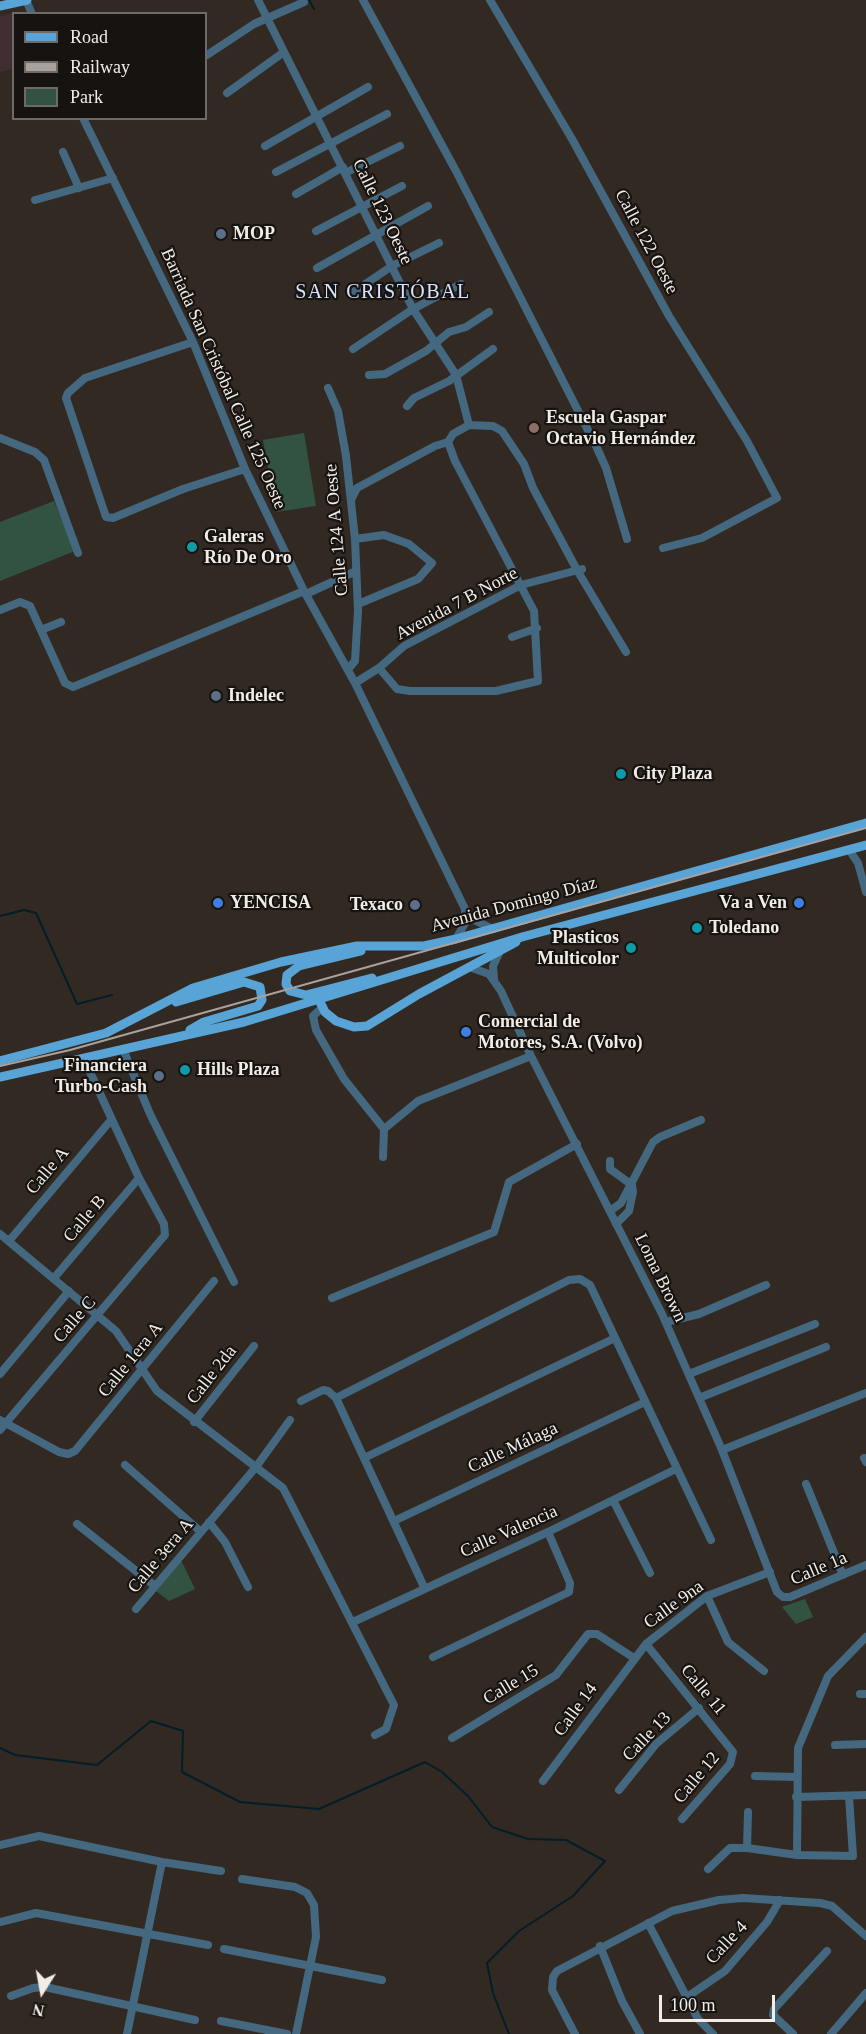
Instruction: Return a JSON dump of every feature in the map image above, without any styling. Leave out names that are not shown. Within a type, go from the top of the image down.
[{"type":"main road","points":[[0,6],[26,0]]},
{"type":"main road","name":"Avenida Domingo Díaz","points":[[0,1061],[106,1033],[193,988],[281,962],[357,946],[424,946],[456,939],[866,823]]},
{"type":"main road","name":"Avenida Domingo Díaz","points":[[0,1077],[321,1004],[414,970],[522,937],[866,845]]},
{"type":"main road","points":[[321,1004],[340,1023],[354,1027],[367,1026],[419,994],[499,953],[522,937]]},
{"type":"main road","points":[[387,945],[299,966],[287,975],[286,984],[290,991],[297,995],[306,995],[355,981],[414,970]]},
{"type":"main road","points":[[153,1010],[244,982],[260,987],[262,1000],[258,1006],[204,1022],[180,1035]]},
{"type":"street","name":"Calle 123 Oeste","points":[[258,0],[413,309],[456,375],[469,425]]},
{"type":"street","points":[[363,0],[456,171],[597,448],[606,468],[627,539]]},
{"type":"street","name":"Calle 122 Oeste","points":[[490,0],[572,139],[669,316],[747,441],[777,498],[702,538],[663,548]]},
{"type":"street","points":[[207,55],[267,18],[304,2]]},
{"type":"street","points":[[227,93],[284,52]]},
{"type":"street","points":[[265,146],[368,87]]},
{"type":"street","points":[[276,172],[387,114]]},
{"type":"street","name":"Barriada San Cristóbal Calle 125 Oeste","points":[[84,120],[193,342],[245,469],[305,592],[348,669],[465,909],[476,921],[494,929]]},
{"type":"street","points":[[296,194],[400,146]]},
{"type":"street","points":[[63,152],[79,188]]},
{"type":"street","points":[[35,200],[113,178]]},
{"type":"street","points":[[316,231],[402,186]]},
{"type":"street","points":[[317,268],[428,206]]},
{"type":"street","points":[[352,293],[392,266],[439,243]]},
{"type":"street","points":[[352,349],[413,309],[461,284]]},
{"type":"street","points":[[369,375],[385,374],[426,351],[449,332],[466,327],[489,312]]},
{"type":"street","points":[[193,342],[85,378],[68,393],[66,398],[106,517],[113,518],[183,489],[245,469]]},
{"type":"street","points":[[406,406],[414,398],[456,375],[493,350]]},
{"type":"street","name":"Calle 124 A Oeste","points":[[328,388],[338,411],[355,539],[358,604],[355,661],[348,669]]},
{"type":"street","points":[[350,502],[357,488],[448,442],[453,435],[469,425],[493,426],[502,431],[524,464],[533,488],[626,652]]},
{"type":"street","points":[[0,438],[35,452],[44,460],[78,553]]},
{"type":"street","points":[[379,668],[397,689],[410,691],[496,692],[538,681],[537,628],[534,611],[454,461],[448,442]]},
{"type":"street","points":[[355,539],[384,535],[409,544],[432,563],[417,579],[358,604]]},
{"type":"street","name":"Avenida 7 B Norte","points":[[355,683],[379,668],[404,646],[521,585],[579,569]]},
{"type":"street","points":[[0,610],[26,602],[30,606],[65,683],[73,687],[356,571]]},
{"type":"street","points":[[41,630],[61,622]]},
{"type":"street","points":[[512,637],[537,628]]},
{"type":"street","points":[[849,850],[858,863],[866,892]]},
{"type":"street","points":[[456,939],[465,923],[465,909]]},
{"type":"street","points":[[494,979],[493,966],[499,953]]},
{"type":"street","points":[[471,968],[483,971],[494,979]]},
{"type":"street","name":"Loma Brown","points":[[494,979],[666,1322],[722,1450],[777,1592],[783,1597]]},
{"type":"street","points":[[321,1004],[313,1016],[316,1030],[344,1079],[384,1130],[383,1157]]},
{"type":"street","points":[[120,1049],[146,1112],[150,1114],[234,1282]]},
{"type":"street","points":[[384,1130],[418,1101],[531,1056]]},
{"type":"street","points":[[84,1059],[139,1178]]},
{"type":"street","name":"Calle A","points":[[9,1241],[111,1120]]},
{"type":"street","points":[[609,1211],[621,1203],[653,1142],[702,1120]]},
{"type":"street","points":[[333,1298],[494,1232],[509,1182],[577,1144]]},
{"type":"street","points":[[610,1161],[610,1169],[632,1185]]},
{"type":"street","name":"Calle C","points":[[2,1424],[99,1315],[165,1235],[164,1224],[139,1178]]},
{"type":"street","name":"Calle B","points":[[54,1278],[139,1178]]},
{"type":"street","points":[[616,1224],[633,1205],[632,1185]]},
{"type":"street","points":[[0,1234],[99,1315],[126,1341],[142,1371],[157,1391],[194,1422],[283,1488],[354,1622],[394,1705],[386,1729],[375,1735]]},
{"type":"street","points":[[336,1398],[569,1280],[580,1279],[590,1285],[711,1540]]},
{"type":"street","name":"Calle 1era A","points":[[2,1424],[59,1452],[68,1454],[75,1451],[214,1281]]},
{"type":"street","points":[[666,1322],[699,1314],[766,1285]]},
{"type":"street","points":[[0,1374],[69,1291]]},
{"type":"street","points":[[689,1374],[815,1324]]},
{"type":"street","points":[[364,1458],[615,1338]]},
{"type":"street","name":"Calle 2da","points":[[194,1422],[254,1346]]},
{"type":"street","points":[[699,1398],[826,1347]]},
{"type":"street","points":[[301,1401],[323,1390],[336,1398],[424,1587]]},
{"type":"street","points":[[722,1450],[866,1393]]},
{"type":"street","name":"Calle Málaga","points":[[393,1521],[645,1402]]},
{"type":"street","name":"Calle 3era A","points":[[136,1609],[256,1467],[290,1420]]},
{"type":"street","points":[[125,1465],[201,1532]]},
{"type":"street","name":"Calle Valencia","points":[[354,1622],[424,1587],[548,1532],[676,1468]]},
{"type":"street","points":[[806,1484],[843,1575]]},
{"type":"street","points":[[613,1500],[650,1573]]},
{"type":"street","name":"Calle 3era A","points":[[209,1522],[225,1542],[248,1587]]},
{"type":"street","points":[[77,1524],[155,1586]]},
{"type":"street","points":[[433,1657],[569,1592],[570,1583],[548,1532]]},
{"type":"street","name":"Calle 1a","points":[[783,1597],[790,1597],[866,1565]]},
{"type":"street","name":"Calle 9na","points":[[634,1658],[646,1644],[707,1596],[770,1572]]},
{"type":"street","points":[[707,1596],[728,1642],[764,1671]]},
{"type":"street","name":"Calle 15","points":[[452,1738],[556,1675],[588,1634],[597,1634],[634,1658]]},
{"type":"street","points":[[797,1855],[798,1748],[828,1676],[866,1637]]},
{"type":"street","name":"Calle 11","points":[[646,1644],[732,1747],[734,1756]]},
{"type":"street","name":"Calle 14","points":[[543,1781],[634,1658]]},
{"type":"street","name":"Calle 13","points":[[619,1790],[656,1744],[699,1708]]},
{"type":"street","points":[[835,1745],[866,1744]]},
{"type":"street","name":"Calle 12","points":[[682,1819],[734,1756]]},
{"type":"street","points":[[755,1776],[796,1777]]},
{"type":"street","points":[[796,1797],[866,1795]]},
{"type":"street","points":[[708,1869],[730,1848],[797,1855],[853,1856],[849,1796]]},
{"type":"street","points":[[747,1848],[748,1812]]},
{"type":"street","points":[[0,1845],[39,1836],[162,1862],[221,1870]]},
{"type":"street","points":[[126,2034],[162,1862]]},
{"type":"street","points":[[242,1879],[295,1887],[307,1893],[314,1905],[316,1923],[296,2034]]},
{"type":"street","points":[[575,2034],[552,1990],[557,1971],[600,1946],[672,1911],[719,1900],[780,1900],[832,1906],[866,1936]]},
{"type":"street","name":"Calle 4","points":[[687,1997],[725,1971],[767,1922],[780,1900]]},
{"type":"street","points":[[0,1922],[36,1913],[208,1945]]},
{"type":"street","points":[[648,1923],[698,2019],[714,2034]]},
{"type":"street","points":[[600,1946],[622,2001],[640,2034]]},
{"type":"street","points":[[224,1949],[382,1980]]},
{"type":"street","points":[[793,2034],[773,2015],[774,2008],[826,1951]]},
{"type":"street","points":[[11,1996],[33,1988],[45,1987],[132,2004],[195,2020]]},
{"type":"street","points":[[831,2034],[866,1993]]},
{"type":"street","points":[[221,2021],[286,2034]]},
{"type":"shaded area","points":[[12,13],[12,69],[0,72],[0,16]]},
{"type":"green space","points":[[304,433],[316,506],[276,512],[263,440]]},
{"type":"green space","points":[[54,501],[75,551],[0,581],[0,522]]},
{"type":"green space","points":[[181,1560],[195,1589],[169,1601],[156,1591]]},
{"type":"green space","points":[[805,1599],[813,1617],[796,1624],[782,1607]]},
{"type":"waterway","points":[[309,0],[314,9]]},
{"type":"waterway","points":[[0,916],[24,910],[36,913],[77,1004],[112,995]]},
{"type":"waterway","points":[[0,1748],[15,1755],[97,1765],[151,1721],[183,1731],[182,1772],[240,1802],[319,1809],[425,1762],[442,1772],[468,1796],[492,1827],[528,1839],[566,1840],[605,1861],[573,1896],[519,1931],[487,1963],[493,1993],[509,2034]]},
{"type":"railway","points":[[0,1066],[70,1050],[866,828]]},
{"type":"place","name":"MOP","points":[[221,234]]},
{"type":"place","name":"Escuela Gaspar Octavio Hernández","points":[[534,428]]},
{"type":"place","name":"Galeras Río De Oro","points":[[192,547]]},
{"type":"place","name":"Indelec","points":[[216,696]]},
{"type":"place","name":"City Plaza","points":[[621,774]]},
{"type":"place","name":"YENCISA","points":[[218,903]]},
{"type":"place","name":"Va a Ven","points":[[799,903]]},
{"type":"place","name":"Texaco","points":[[415,905]]},
{"type":"place","name":"Toledano","points":[[697,928]]},
{"type":"place","name":"Plasticos Multicolor","points":[[631,948]]},
{"type":"place","name":"Comercial de Motores, S.A. (Volvo)","points":[[466,1032]]},
{"type":"place","name":"Hills Plaza","points":[[185,1070]]},
{"type":"place","name":"Financiera Turbo-Cash","points":[[159,1076]]},
{"type":"district","name":"SAN CRISTÓBAL","points":[[383,293]]}]
